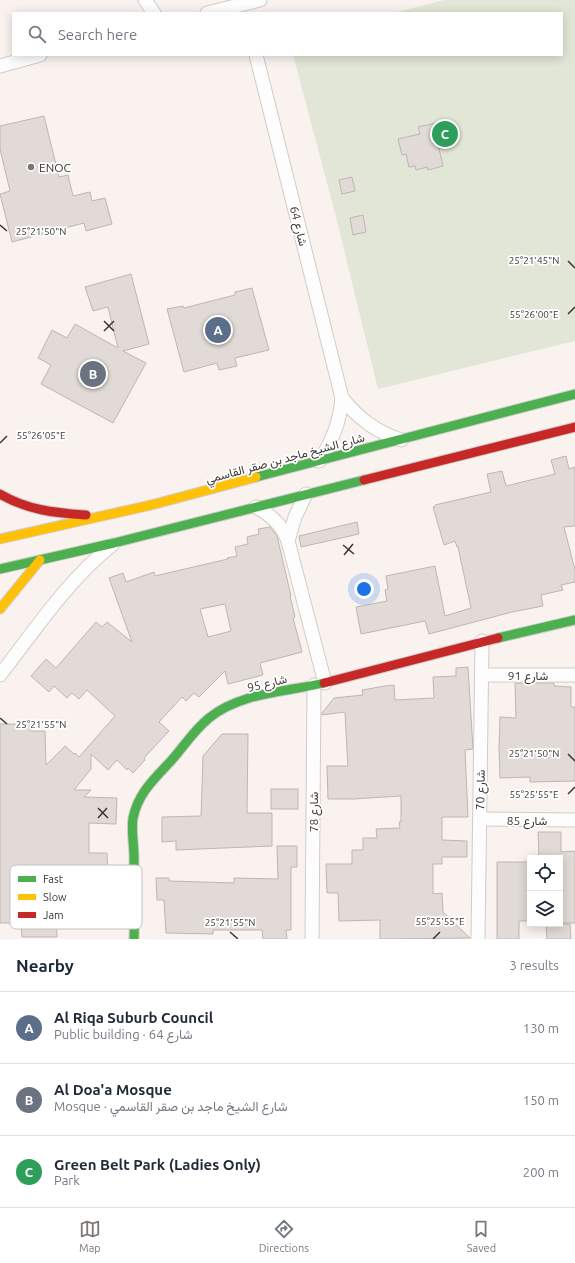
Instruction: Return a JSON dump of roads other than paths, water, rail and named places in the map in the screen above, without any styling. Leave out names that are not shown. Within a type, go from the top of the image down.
[{"type":"main road","name":"شارع الشيخ ماجد بن صقر القاسمي","points":[[0,539],[43,531],[101,516],[157,504],[575,394]]},
{"type":"main road","points":[[0,569],[114,543],[575,427]]},
{"type":"main road","points":[[0,494],[24,506],[39,511],[101,516]]},
{"type":"main road","points":[[0,609],[40,560]]},
{"type":"main road","name":"شارع 95","points":[[134,865],[133,820],[138,801],[143,793],[206,720],[226,707],[253,698],[293,688],[319,684],[482,641],[575,620]]},
{"type":"main road","name":"شارع 95","points":[[134,929],[134,939]]},
{"type":"street","points":[[146,0],[153,12]]},
{"type":"street","points":[[216,12],[244,9],[260,0]]},
{"type":"street","points":[[1,65],[36,56]]},
{"type":"street","name":"شارع 64","points":[[256,56],[342,398],[338,425],[327,450],[319,461]]},
{"type":"street","name":"شارع 64","points":[[342,398],[362,420],[374,429],[402,440]]},
{"type":"street","points":[[288,542],[295,517],[306,494]]},
{"type":"street","name":"شارع 78","points":[[256,507],[270,515],[276,521],[283,530],[288,542],[319,684],[312,939]]},
{"type":"street","points":[[0,675],[70,584],[114,543]]},
{"type":"street","name":"شارع 70","points":[[478,939],[482,641]]},
{"type":"street","name":"شارع 91","points":[[482,674],[575,675]]},
{"type":"street","name":"شارع 85","points":[[480,819],[575,820]]},
{"type":"place","name":"Green Belt Park (Ladies Only)","points":[[445,134]]},
{"type":"place","name":"ENOC","points":[[31,167]]},
{"type":"place","name":"Al Riqa Suburb Council","points":[[218,330]]},
{"type":"place","name":"Al Doa'a Mosque","points":[[93,374]]}]
